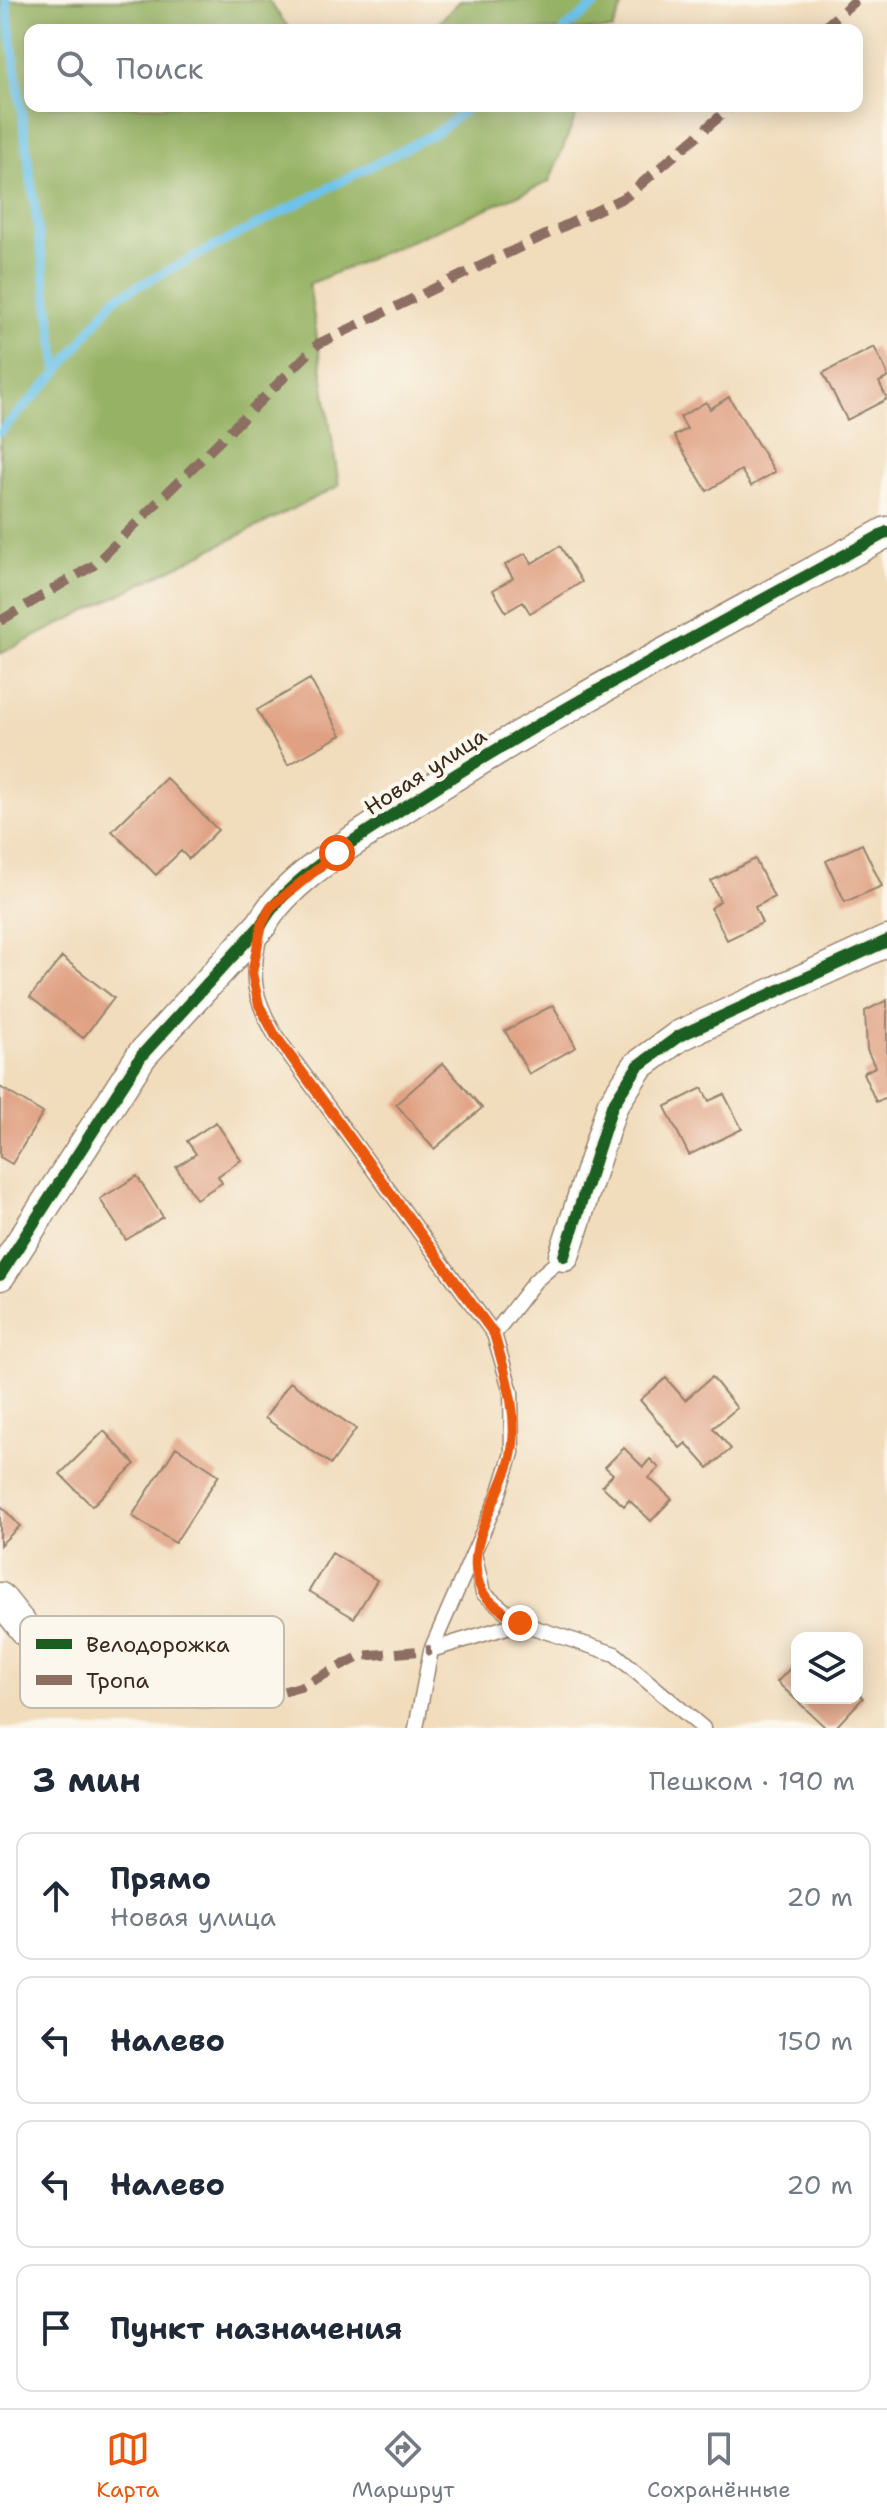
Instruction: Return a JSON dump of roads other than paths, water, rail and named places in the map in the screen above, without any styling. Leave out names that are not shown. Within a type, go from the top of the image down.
[{"type":"street","name":"Новая улица","points":[[0,1275],[142,1055],[262,924],[271,907],[337,853],[491,750],[887,532]]},
{"type":"street","points":[[564,1256],[612,1106],[638,1066],[679,1036],[887,941]]},
{"type":"street","points":[[0,1598],[20,1623]]},
{"type":"lane","points":[[262,924],[252,973],[259,1005],[275,1035],[494,1334],[511,1392],[512,1453],[498,1497],[431,1650],[416,1728]]},
{"type":"lane","points":[[494,1334],[535,1281],[564,1256]]},
{"type":"lane","points":[[474,1553],[483,1593],[520,1623],[615,1654],[703,1728]]},
{"type":"lane","points":[[431,1650],[520,1623]]},
{"type":"waterway","points":[[6,0],[58,372]]},
{"type":"waterway","points":[[571,24],[601,0]]},
{"type":"waterway","points":[[0,432],[58,372],[115,298],[439,131],[463,112]]}]
